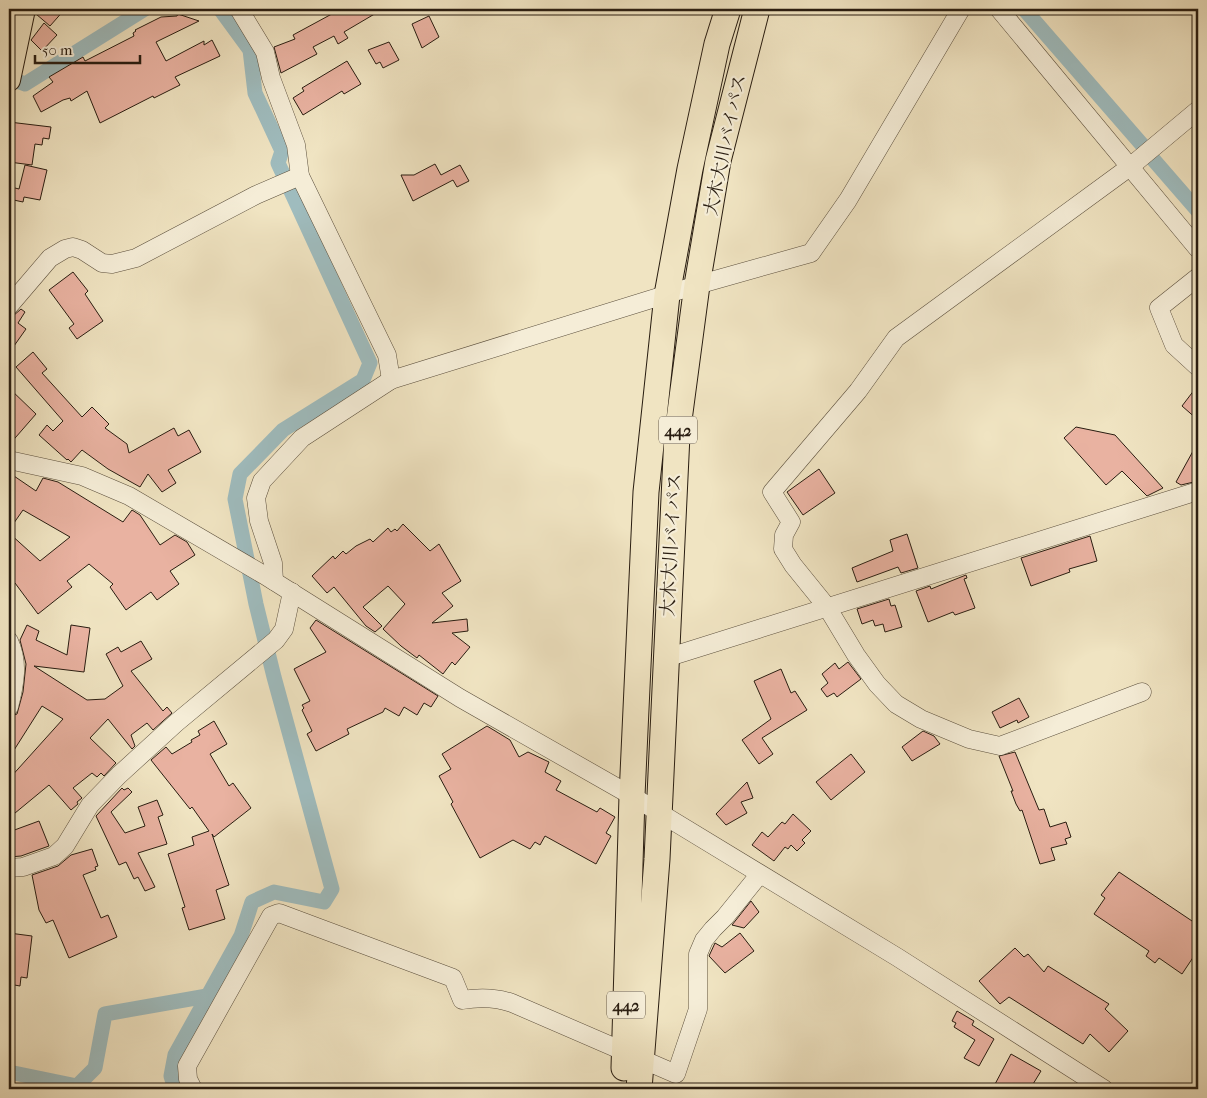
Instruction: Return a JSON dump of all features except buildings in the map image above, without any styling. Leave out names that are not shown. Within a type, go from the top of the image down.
[{"type":"highway","name":"大木大川バイパス","points":[[639,1089],[632,1055],[628,921],[646,492],[667,295],[690,169],[717,44],[728,9]]},
{"type":"highway","name":"大木大川バイパス","points":[[623,1089],[632,1055],[652,922],[657,859],[677,435],[697,285],[718,161],[757,9]]},
{"type":"main road","points":[[9,80],[24,9]]},
{"type":"street","points":[[239,9],[264,52],[271,78],[296,145],[289,180],[387,355],[391,380]]},
{"type":"street","points":[[269,578],[273,563],[260,521],[256,498],[262,481],[302,438],[391,380],[697,285],[811,253],[848,200],[961,9]]},
{"type":"street","points":[[1000,9],[1198,249]]},
{"type":"street","points":[[1142,692],[1000,746],[989,745],[921,719],[896,704],[877,684],[856,656],[827,607],[783,549],[784,535],[791,522],[772,492],[858,391],[896,338],[1131,166],[1198,110]]},
{"type":"street","points":[[9,306],[50,258],[65,249],[74,247],[102,262],[112,264],[136,258],[289,180]]},
{"type":"street","points":[[1198,277],[1159,308],[1174,345],[1198,367]]},
{"type":"street","points":[[9,460],[82,476],[105,484],[129,496],[292,592],[460,698],[632,796],[715,846],[759,875],[897,957],[1104,1089]]},
{"type":"street","points":[[666,658],[1125,515],[1198,490]]},
{"type":"street","points":[[9,868],[23,867],[54,856],[65,846],[90,804],[119,775],[176,723],[276,640],[284,629],[292,592]]},
{"type":"street","points":[[9,640],[15,654],[16,672],[9,707]]},
{"type":"street","points":[[193,1089],[188,1078],[187,1066],[271,916],[279,913],[453,978],[462,1000],[479,998],[500,999],[676,1074],[698,1009],[698,954],[708,934],[759,875]]},
{"type":"waterway","points":[[9,78],[25,84],[145,9]]},
{"type":"waterway","points":[[175,1089],[171,1076],[175,1055],[241,936],[252,902],[274,892],[324,902],[332,889],[274,677],[256,604],[235,499],[240,474],[283,430],[363,380],[370,363],[278,163],[282,151],[255,93],[250,50],[220,9]]},
{"type":"waterway","points":[[1024,9],[1144,147]]},
{"type":"waterway","points":[[1152,158],[1198,211]]},
{"type":"waterway","points":[[9,1072],[77,1086],[95,1068],[105,1014],[207,996]]}]
